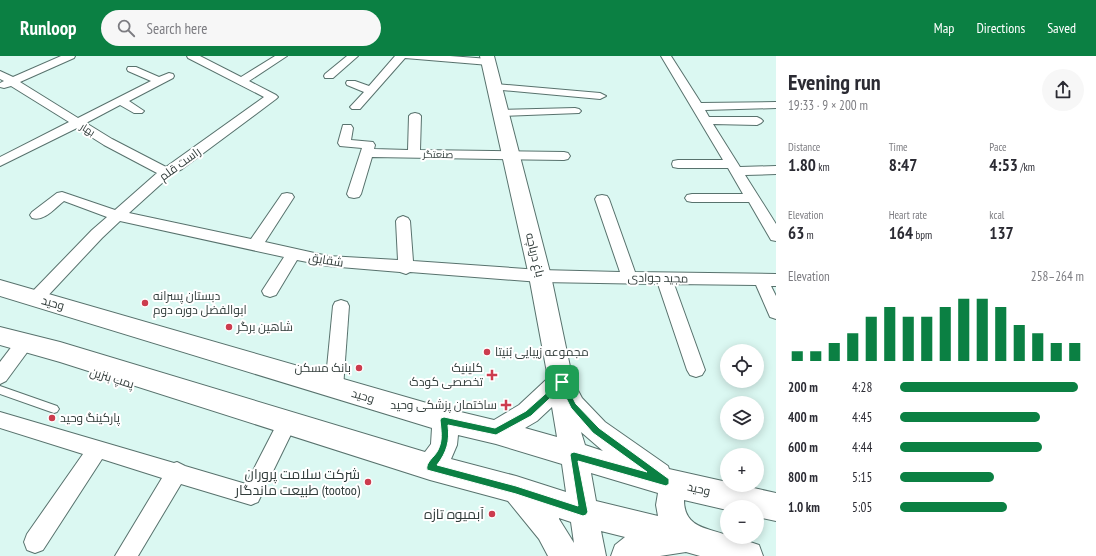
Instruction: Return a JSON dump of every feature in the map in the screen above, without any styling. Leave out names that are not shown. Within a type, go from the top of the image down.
[{"type":"main road","name":"باغ دریاچه","points":[[488,59],[540,276],[562,382],[568,431],[574,455],[591,556]]},
{"type":"main road","name":"وحید","points":[[0,288],[444,420],[496,432],[671,483],[776,507]]},
{"type":"main road","points":[[0,336],[184,390],[430,467],[516,490],[583,512],[686,537],[748,556]]},
{"type":"main road","points":[[496,432],[528,413],[562,382],[574,406],[596,430],[671,483],[670,508],[675,523],[686,537]]},
{"type":"main road","points":[[430,467],[441,453],[446,437],[444,420]]},
{"type":"main road","points":[[516,490],[549,529],[565,556]]},
{"type":"main road","points":[[626,556],[638,546],[686,537]]},
{"type":"street","points":[[0,87],[70,56]]},
{"type":"street","points":[[192,56],[241,81],[282,56]]},
{"type":"street","points":[[329,76],[353,56]]},
{"type":"street","points":[[356,107],[401,56]]},
{"type":"street","points":[[409,56],[488,59]]},
{"type":"street","points":[[666,56],[776,236]]},
{"type":"street","points":[[0,162],[165,78],[132,69]]},
{"type":"street","name":"بهار","points":[[0,74],[108,142],[166,172]]},
{"type":"street","name":"راست قلم","points":[[36,298],[116,215],[166,172],[177,166],[272,97],[241,81]]},
{"type":"street","points":[[351,83],[371,91]]},
{"type":"street","points":[[495,87],[599,92],[603,109]]},
{"type":"street","points":[[120,101],[138,112]]},
{"type":"street","points":[[696,107],[776,105]]},
{"type":"street","points":[[500,113],[575,111]]},
{"type":"street","points":[[414,154],[415,116]]},
{"type":"street","points":[[704,120],[757,121]]},
{"type":"street","points":[[347,128],[344,143],[369,145],[354,194]]},
{"type":"street","name":"صنعتگر","points":[[366,153],[564,156]]},
{"type":"street","points":[[678,164],[776,170]]},
{"type":"street","name":"شقایق","points":[[37,215],[62,196],[116,215],[328,261],[406,268],[540,276]]},
{"type":"street","points":[[255,245],[287,197]]},
{"type":"street","points":[[692,198],[753,198]]},
{"type":"street","points":[[602,199],[629,277]]},
{"type":"street","points":[[762,213],[776,212]]},
{"type":"street","points":[[403,221],[406,268]]},
{"type":"street","points":[[270,291],[293,254]]},
{"type":"street","name":"مجید جوادی","points":[[540,276],[769,280]]},
{"type":"street","points":[[664,278],[696,370]]},
{"type":"street","points":[[769,280],[776,313]]},
{"type":"street","points":[[334,388],[341,306]]},
{"type":"street","points":[[0,376],[24,342]]},
{"type":"street","points":[[0,420],[98,448],[251,495],[288,422]]},
{"type":"street","points":[[35,542],[98,448]]},
{"type":"street","points":[[126,556],[177,472]]},
{"type":"lane","points":[[0,390],[54,409]]},
{"type":"place","name":"دبستان پسرانه ابوالفضل دوره دوم","points":[[145,303]]},
{"type":"place","name":"شاهین برگر","points":[[229,327]]},
{"type":"place","name":"مجموعه زیبایی بُنیتا","points":[[487,352]]},
{"type":"place","name":"بانک مسکن","points":[[359,368]]},
{"type":"place","name":"کلینیک تخصصی کودک","points":[[492,375]]},
{"type":"place","name":"ساختمان پزشکی وحید","points":[[506,405]]},
{"type":"place","name":"پارکینگ وحید","points":[[52,418]]},
{"type":"place","name":"شرکت سلامت پروران طبیعت ماندگار (tootoo)","points":[[368,482]]},
{"type":"place","name":"آبمیوه تازه","points":[[492,514]]},
{"type":"route","points":[[562,382],[574,406],[596,430],[666,482],[574,455],[583,512],[516,490],[430,467],[441,453],[446,437],[444,420],[496,432],[528,413],[562,382]]}]
